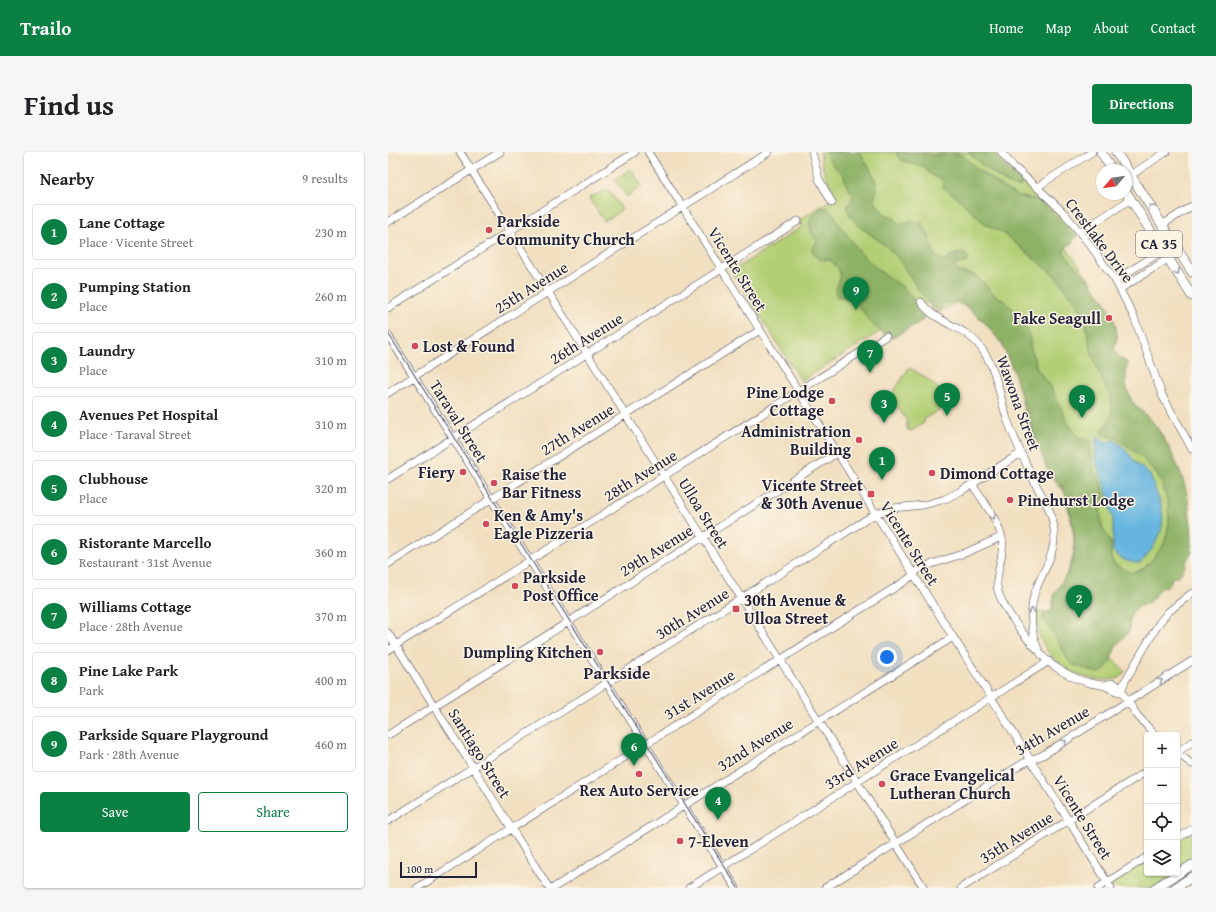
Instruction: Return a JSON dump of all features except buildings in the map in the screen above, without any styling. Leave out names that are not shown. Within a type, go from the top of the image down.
[{"type":"main road","points":[[1101,152],[1108,164]]},
{"type":"main road","name":"CA 35","points":[[1116,152],[1124,164]]},
{"type":"main road","name":"CA 35","points":[[1132,177],[1192,272]]},
{"type":"main road","name":"CA 35","points":[[1131,200],[1192,296]]},
{"type":"main road","points":[[1155,888],[1192,865]]},
{"type":"main road","points":[[1175,888],[1192,877]]},
{"type":"street","name":"Ulloa Street","points":[[460,152],[924,888]]},
{"type":"street","points":[[388,222],[500,152]]},
{"type":"street","points":[[388,308],[635,152]]},
{"type":"street","name":"Vicente Street","points":[[648,152],[1109,885]]},
{"type":"street","name":"25th Avenue","points":[[388,393],[683,208],[769,152]]},
{"type":"street","points":[[812,152],[819,179],[832,202]]},
{"type":"street","name":"Crestlake Drive","points":[[1001,152],[1014,167],[1059,208],[1080,232],[1115,280],[1138,326],[1162,394],[1189,436],[1192,449]]},
{"type":"street","points":[[1037,187],[1092,152]]},
{"type":"street","points":[[1132,174],[1166,152]]},
{"type":"street","points":[[1080,232],[1122,200]]},
{"type":"street","points":[[1162,225],[1192,206]]},
{"type":"street","name":"26th Avenue","points":[[388,479],[798,221]]},
{"type":"street","points":[[1115,280],[1174,244]]},
{"type":"street","points":[[1120,289],[1179,252]]},
{"type":"street","name":"Wawona Street","points":[[920,302],[933,315],[971,336],[988,357],[994,369],[1006,414],[1021,453],[1049,510],[1054,530],[1054,541],[1051,557],[1036,587],[1032,604],[1032,621],[1038,650]]},
{"type":"street","name":"27th Avenue","points":[[388,564],[760,330]]},
{"type":"street","name":"Taraval Street","points":[[388,335],[736,888]]},
{"type":"street","name":"28th Avenue","points":[[388,650],[886,336]]},
{"type":"street","name":"29th Avenue","points":[[388,735],[837,453]]},
{"type":"street","name":"30th Avenue","points":[[388,821],[875,514],[892,508],[919,506],[940,501],[956,494],[1021,453]]},
{"type":"street","points":[[972,484],[996,524],[1001,537],[1002,553],[997,579],[998,592],[1023,634],[1049,661],[1060,670],[1090,683],[1104,685],[1112,683],[1115,684],[1142,722],[1152,732]]},
{"type":"street","name":"31st Avenue","points":[[417,888],[907,580],[920,568],[966,553],[1001,537]]},
{"type":"street","points":[[1121,692],[1124,683],[1159,623],[1174,607],[1192,592]]},
{"type":"street","name":"Santiago Street","points":[[388,633],[549,888]]},
{"type":"street","name":"32nd Avenue","points":[[553,888],[952,637]]},
{"type":"street","name":"33rd Avenue","points":[[689,888],[1049,661]]},
{"type":"street","name":"34th Avenue","points":[[825,888],[1022,764],[1043,755],[1192,661]]},
{"type":"street","points":[[1180,750],[1192,742]]},
{"type":"street","points":[[1180,754],[1192,764]]},
{"type":"street","name":"35th Avenue","points":[[961,888],[1144,773]]},
{"type":"street","points":[[1180,837],[1192,829]]},
{"type":"street","points":[[1098,888],[1109,885],[1144,859]]},
{"type":"green space","points":[[820,152],[995,152],[1006,166],[1052,206],[1077,236],[1065,246],[1092,283],[1080,290],[1129,402],[1162,463],[1175,528],[1107,654],[1125,671],[1120,678],[1104,680],[1088,678],[1074,673],[1061,665],[1050,655],[1042,642],[1037,627],[1036,611],[1047,612],[1051,610],[1053,601],[1059,591],[1072,559],[1074,536],[1065,498],[1067,497],[1061,486],[1059,487],[1053,477],[1051,477],[1025,413],[1022,403],[1023,396],[1005,341],[970,308],[955,303],[938,313],[933,310],[927,302],[801,381],[732,271],[803,226],[799,220],[837,196],[830,186],[822,164]]},
{"type":"green space","points":[[825,152],[860,152],[873,174],[877,187],[874,201],[884,213],[894,218],[899,224],[912,221],[921,222],[929,236],[935,255],[942,260],[947,261],[950,256],[963,252],[968,257],[967,262],[954,265],[957,271],[975,275],[992,293],[1006,302],[1021,319],[1027,329],[1037,368],[1050,385],[1067,421],[1079,438],[1091,440],[1090,453],[1093,469],[1101,483],[1104,493],[1105,504],[1100,508],[1102,527],[1111,543],[1111,558],[1114,564],[1129,572],[1136,572],[1144,568],[1164,544],[1169,521],[1168,504],[1163,486],[1158,476],[1142,457],[1116,438],[1102,434],[1101,432],[1111,415],[1112,406],[1110,395],[1099,373],[1091,351],[1085,320],[1078,305],[1053,274],[1004,234],[984,223],[960,200],[943,187],[943,181],[919,166],[905,162],[899,158],[897,152],[915,152],[932,155],[958,154],[965,157],[977,169],[1004,188],[1018,196],[1038,200],[1043,203],[1074,236],[1072,243],[1064,249],[1064,253],[1097,290],[1111,311],[1117,335],[1114,350],[1120,358],[1127,362],[1127,390],[1131,399],[1151,420],[1163,436],[1173,455],[1187,494],[1192,531],[1192,552],[1187,559],[1182,572],[1178,576],[1171,578],[1171,583],[1167,587],[1162,587],[1148,603],[1139,606],[1133,611],[1130,620],[1130,630],[1116,646],[1109,664],[1102,672],[1098,673],[1074,665],[1069,661],[1056,637],[1043,620],[1044,614],[1053,610],[1054,594],[1072,565],[1075,553],[1075,541],[1068,500],[1062,486],[1047,469],[1015,375],[1002,344],[985,323],[965,305],[958,301],[945,304],[940,310],[929,303],[916,287],[896,256],[852,218],[847,207],[854,195],[846,185],[844,176],[832,164]]},
{"type":"green space","points":[[968,152],[993,152],[1003,165],[1021,182],[1020,187],[1014,186],[1000,179]]},
{"type":"green space","points":[[631,169],[642,186],[627,197],[615,180]]},
{"type":"green space","points":[[608,189],[622,209],[604,221],[589,198]]},
{"type":"green space","points":[[821,208],[827,208],[834,214],[839,224],[862,255],[881,272],[904,288],[923,311],[923,320],[892,338],[881,332],[851,299],[837,297],[835,293],[840,276],[839,270],[831,261],[817,258],[812,250],[817,241],[811,231],[810,223],[813,215]]},
{"type":"green space","points":[[909,368],[932,383],[942,393],[947,404],[924,419],[924,423],[911,431],[907,429],[907,421],[890,397]]},
{"type":"green space","points":[[1192,829],[1192,865],[1180,872],[1180,840],[1180,836]]},
{"type":"green space","points":[[1144,859],[1144,876],[1174,876],[1155,888],[1098,888]]},
{"type":"water","points":[[1099,436],[1104,442],[1115,440],[1137,464],[1150,475],[1161,505],[1163,518],[1161,532],[1152,549],[1140,563],[1133,563],[1125,560],[1113,551],[1113,520],[1105,486],[1095,460],[1096,438]]},
{"type":"tram line","points":[[388,333],[738,888]]},
{"type":"place","name":"Parkside Community Church","points":[[489,230]]},
{"type":"place","name":"Parkside Square Playground","points":[[856,310]]},
{"type":"place","name":"Fake Seagull","points":[[1109,318]]},
{"type":"place","name":"Lost & Found","points":[[415,346]]},
{"type":"place","name":"Williams Cottage","points":[[870,373]]},
{"type":"place","name":"Pine Lodge Cottage","points":[[832,401]]},
{"type":"place","name":"Clubhouse","points":[[947,416]]},
{"type":"place","name":"Pine Lake Park","points":[[1082,418]]},
{"type":"place","name":"Laundry","points":[[884,423]]},
{"type":"place","name":"Administration Building","points":[[859,440]]},
{"type":"place","name":"Fiery","points":[[463,472]]},
{"type":"place","name":"Dimond Cottage","points":[[932,473]]},
{"type":"place","name":"Lane Cottage","points":[[882,480]]},
{"type":"place","name":"Raise the Bar Fitness","points":[[494,483]]},
{"type":"place","name":"Vicente Street & 30th Avenue","points":[[871,494]]},
{"type":"place","name":"Pinehurst Lodge","points":[[1010,500]]},
{"type":"place","name":"Ken & Amy's Eagle Pizzeria","points":[[486,524]]},
{"type":"place","name":"Parkside Post Office","points":[[515,586]]},
{"type":"place","name":"30th Avenue & Ulloa Street","points":[[736,609]]},
{"type":"place","name":"Pumping Station","points":[[1079,618]]},
{"type":"place","name":"Dumpling Kitchen","points":[[600,652]]},
{"type":"place","name":"Ristorante Marcello","points":[[634,766]]},
{"type":"place","name":"Rex Auto Service","points":[[639,774]]},
{"type":"place","name":"Grace Evangelical Lutheran Church","points":[[882,784]]},
{"type":"place","name":"Avenues Pet Hospital","points":[[718,820]]},
{"type":"place","name":"7-Eleven","points":[[680,841]]},
{"type":"district","name":"Parkside","points":[[617,673]]}]
